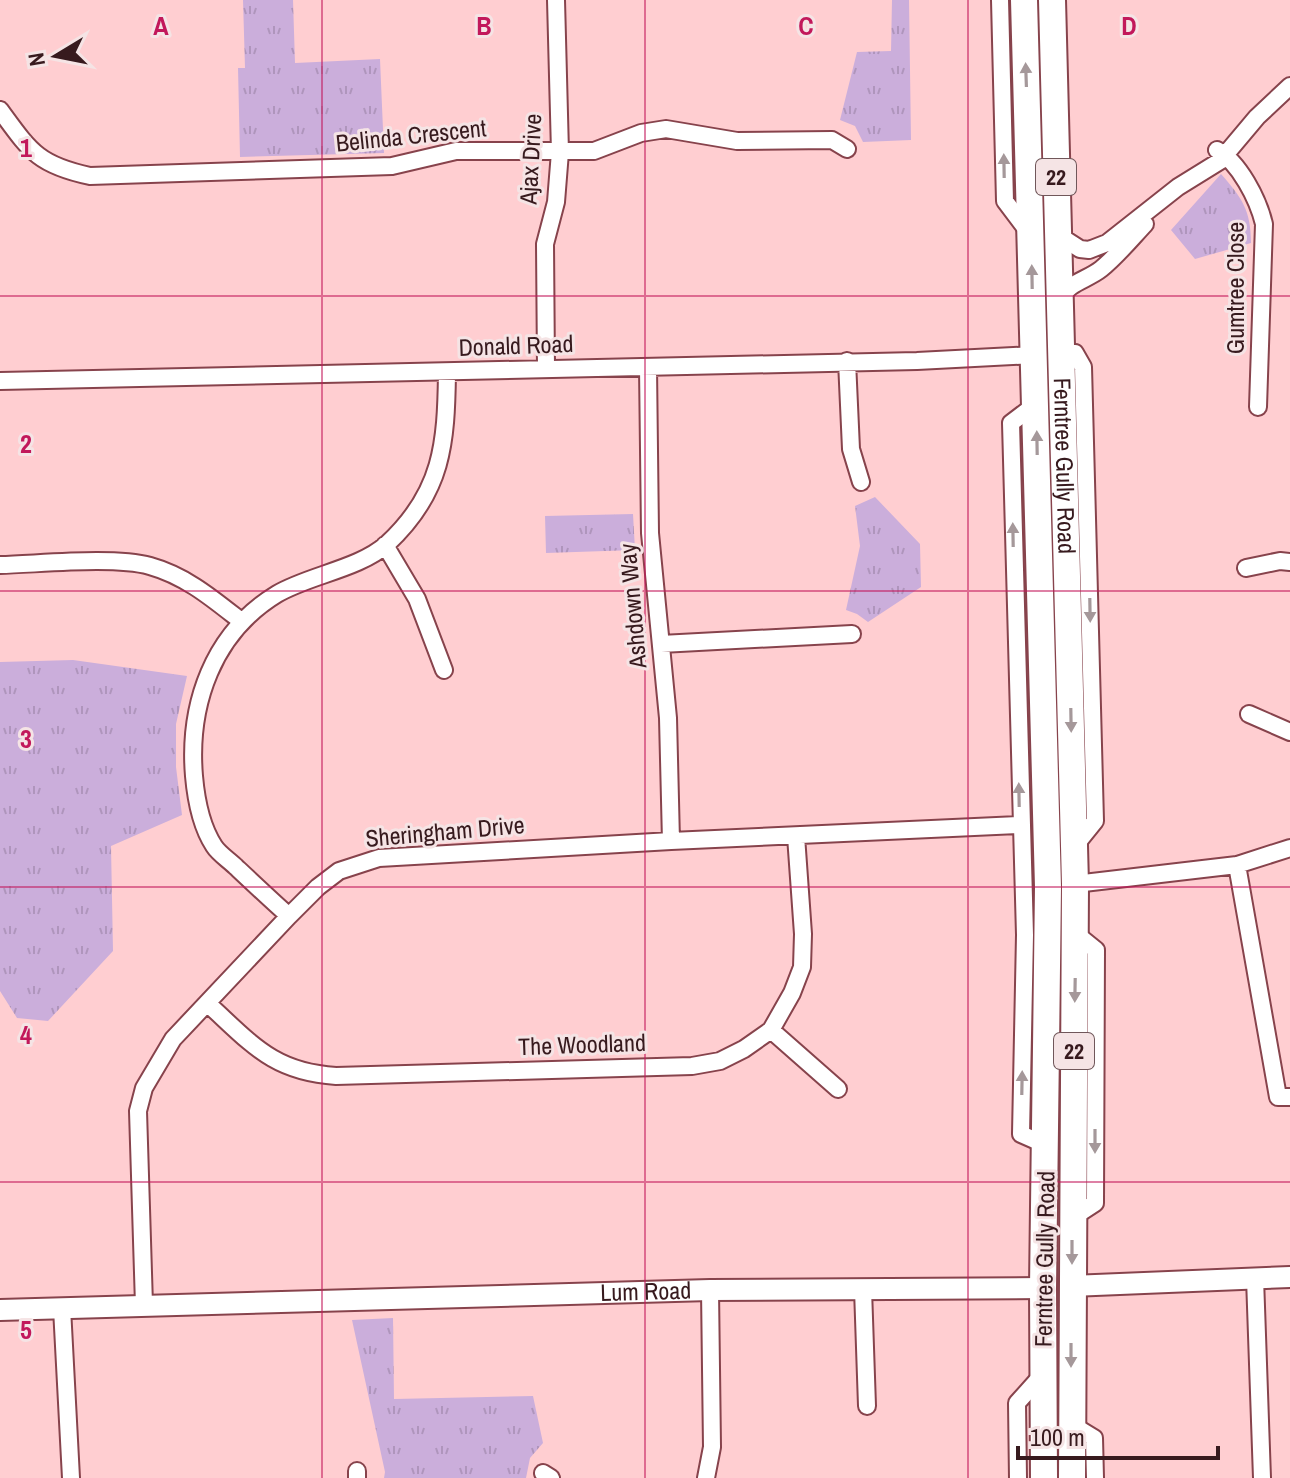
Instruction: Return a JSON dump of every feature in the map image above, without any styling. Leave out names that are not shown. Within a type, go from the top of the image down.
[{"type":"main road","name":"Ferntree Gully Road","points":[[1024,0],[1048,887],[1044,1478]]},
{"type":"main road","name":"Ferntree Gully Road","points":[[1052,0],[1061,354],[1077,530],[1072,1478]]},
{"type":"main road","points":[[1028,149],[1038,119],[1054,107]]},
{"type":"main road","points":[[1034,355],[1061,354]]},
{"type":"main road","points":[[1048,887],[1075,884]]},
{"type":"main road","points":[[1046,1145],[1073,1144]]},
{"type":"main road","name":"Lum Road","points":[[1043,1288],[1071,1286]]},
{"type":"main road","points":[[1043,1424],[1071,1424]]},
{"type":"street","name":"Ajax Drive","points":[[546,368],[545,244],[556,202],[560,152],[556,0]]},
{"type":"street","points":[[1000,0],[1005,208],[1031,235]]},
{"type":"street","points":[[1060,298],[1069,287],[1091,276],[1110,261],[1178,187],[1194,165],[1221,155],[1290,86]]},
{"type":"street","name":"Belinda Crescent","points":[[0,110],[31,152],[63,170],[90,176],[392,166],[456,151],[594,151],[641,133],[666,129],[737,141],[832,140],[847,149]]},
{"type":"street","name":"Gumtree Close","points":[[1221,155],[1238,168],[1239,175],[1256,198],[1264,224],[1258,407]]},
{"type":"street","points":[[1058,231],[1080,249],[1098,248],[1178,187]]},
{"type":"street","name":"Donald Road","points":[[0,381],[447,373],[1034,355]]},
{"type":"street","points":[[847,361],[851,449],[861,482]]},
{"type":"street","name":"Ashdown Way","points":[[648,367],[650,533],[668,718],[671,841]]},
{"type":"street","points":[[289,916],[215,847],[203,821],[196,795],[193,730],[198,700],[217,655],[241,621],[279,593],[341,569],[385,545],[421,501],[439,465],[446,436],[447,373]]},
{"type":"street","name":"Ferntree Gully Road","points":[[1036,404],[1011,423],[1025,935],[1021,1134],[1046,1145]]},
{"type":"street","points":[[385,545],[417,599],[444,670]]},
{"type":"street","points":[[1246,568],[1290,562]]},
{"type":"street","points":[[0,565],[109,563],[149,566],[194,585],[241,621]]},
{"type":"street","points":[[661,644],[852,634]]},
{"type":"street","points":[[1249,714],[1290,732]]},
{"type":"street","name":"Sheringham Drive","points":[[144,1305],[138,1111],[144,1088],[173,1039],[289,916],[339,871],[379,858],[1020,825]]},
{"type":"street","name":"The Woodland","points":[[208,1004],[265,1055],[285,1067],[308,1075],[692,1066],[720,1061],[771,1030],[792,993],[802,967],[803,934],[796,836]]},
{"type":"street","points":[[1075,884],[1237,865],[1290,848]]},
{"type":"street","points":[[1237,865],[1278,1097],[1290,1097]]},
{"type":"street","name":"Ferntree Gully Road","points":[[1072,1218],[1095,1203],[1096,950],[1075,933]]},
{"type":"street","points":[[771,1030],[838,1089]]},
{"type":"street","name":"Lum Road","points":[[1071,1286],[1290,1277]]},
{"type":"street","points":[[1255,1278],[1262,1478]]},
{"type":"street","name":"Lum Road","points":[[0,1310],[710,1290],[1043,1288]]},
{"type":"street","points":[[863,1289],[867,1406]]},
{"type":"street","points":[[706,1478],[712,1447],[710,1290]]},
{"type":"street","points":[[62,1308],[71,1478]]},
{"type":"street","name":"Ferntree Gully Road","points":[[1018,1478],[1017,1403],[1043,1373]]},
{"type":"street","points":[[1071,1424],[1094,1438],[1095,1478]]},
{"type":"green space","points":[[243,0],[293,0],[295,63],[380,59],[384,153],[240,157],[238,68],[245,68]]},
{"type":"green space","points":[[892,0],[909,0],[911,140],[863,142],[855,126],[840,120],[857,52],[891,51]]},
{"type":"green space","points":[[1221,174],[1244,205],[1251,243],[1195,259],[1171,230]]},
{"type":"green space","points":[[875,497],[920,544],[921,587],[868,622],[846,610],[860,546],[855,506]]},
{"type":"green space","points":[[633,514],[635,550],[546,553],[545,516]]},
{"type":"green space","points":[[73,660],[187,676],[176,724],[176,767],[182,815],[111,846],[113,951],[48,1021],[17,1018],[0,991],[0,662]]},
{"type":"green space","points":[[393,1318],[394,1399],[533,1396],[543,1443],[530,1458],[526,1478],[384,1478],[352,1320]]}]
